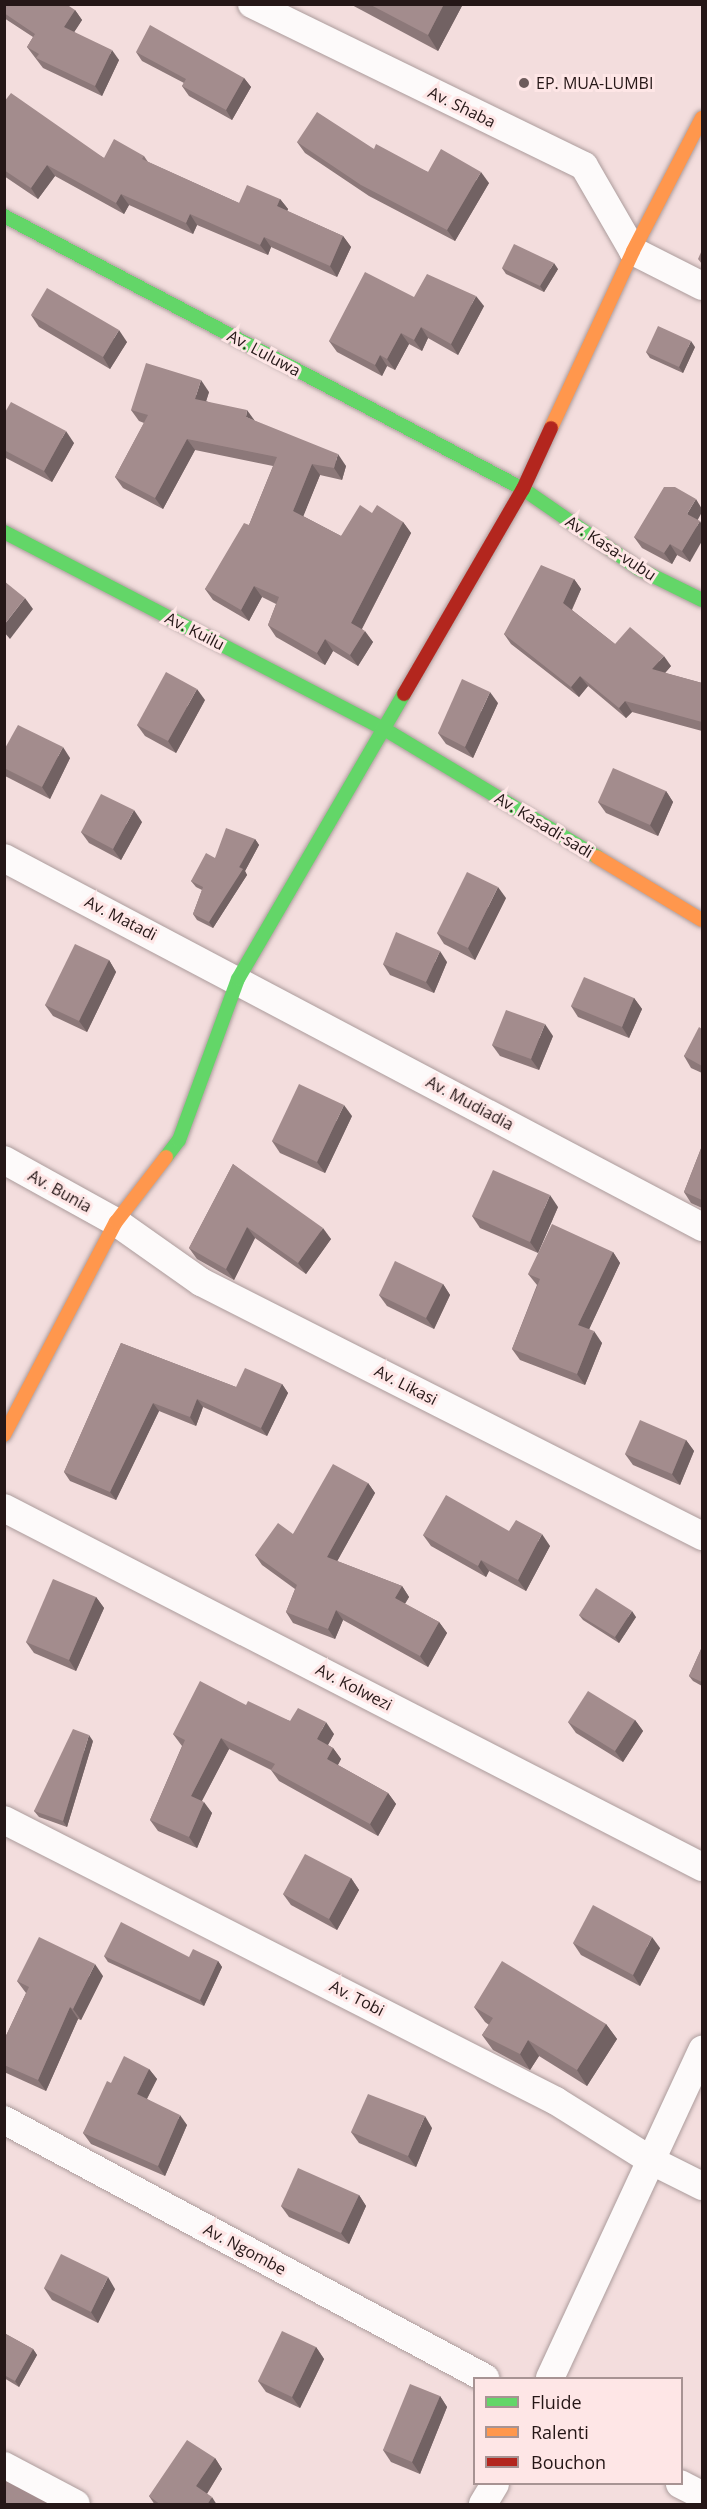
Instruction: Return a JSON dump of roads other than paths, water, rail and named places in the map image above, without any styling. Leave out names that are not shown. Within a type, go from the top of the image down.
[{"type":"main road","points":[[4,1435],[116,1222],[180,1140],[238,979],[386,730],[523,489],[633,251],[702,118]]},
{"type":"main road","name":"Av. Luluwa","points":[[4,216],[523,489]]},
{"type":"main road","name":"Av. Kasa-vubu","points":[[523,489],[639,569],[702,600]]},
{"type":"main road","name":"Av. Kuilu","points":[[4,532],[386,730]]},
{"type":"main road","name":"Av. Kasadi-sadi","points":[[386,730],[702,920]]},
{"type":"street","name":"Av. Shaba","points":[[252,4],[585,166],[633,251]]},
{"type":"street","points":[[633,251],[702,286]]},
{"type":"street","name":"Av. Matadi","points":[[4,858],[238,979]]},
{"type":"street","name":"Av. Mudiadia","points":[[238,979],[702,1227]]},
{"type":"street","name":"Av. Bunia","points":[[4,1160],[116,1222]]},
{"type":"street","name":"Av. Likasi","points":[[116,1222],[201,1282],[702,1536]]},
{"type":"street","name":"Av. Kolwezi","points":[[4,1508],[702,1867]]},
{"type":"street","name":"Av. Tobi","points":[[4,1820],[556,2101],[652,2161],[702,2186]]},
{"type":"street","points":[[551,2377],[702,2050]]},
{"type":"street","name":"Av. Ngombe","points":[[4,2120],[481,2377]]},
{"type":"street","points":[[4,2466],[76,2505]]},
{"type":"street","points":[[483,2505],[494,2485]]},
{"type":"street","points":[[682,2485],[702,2495]]},
{"type":"place","name":"EP. MUA-LUMBI","points":[[524,83]]}]
